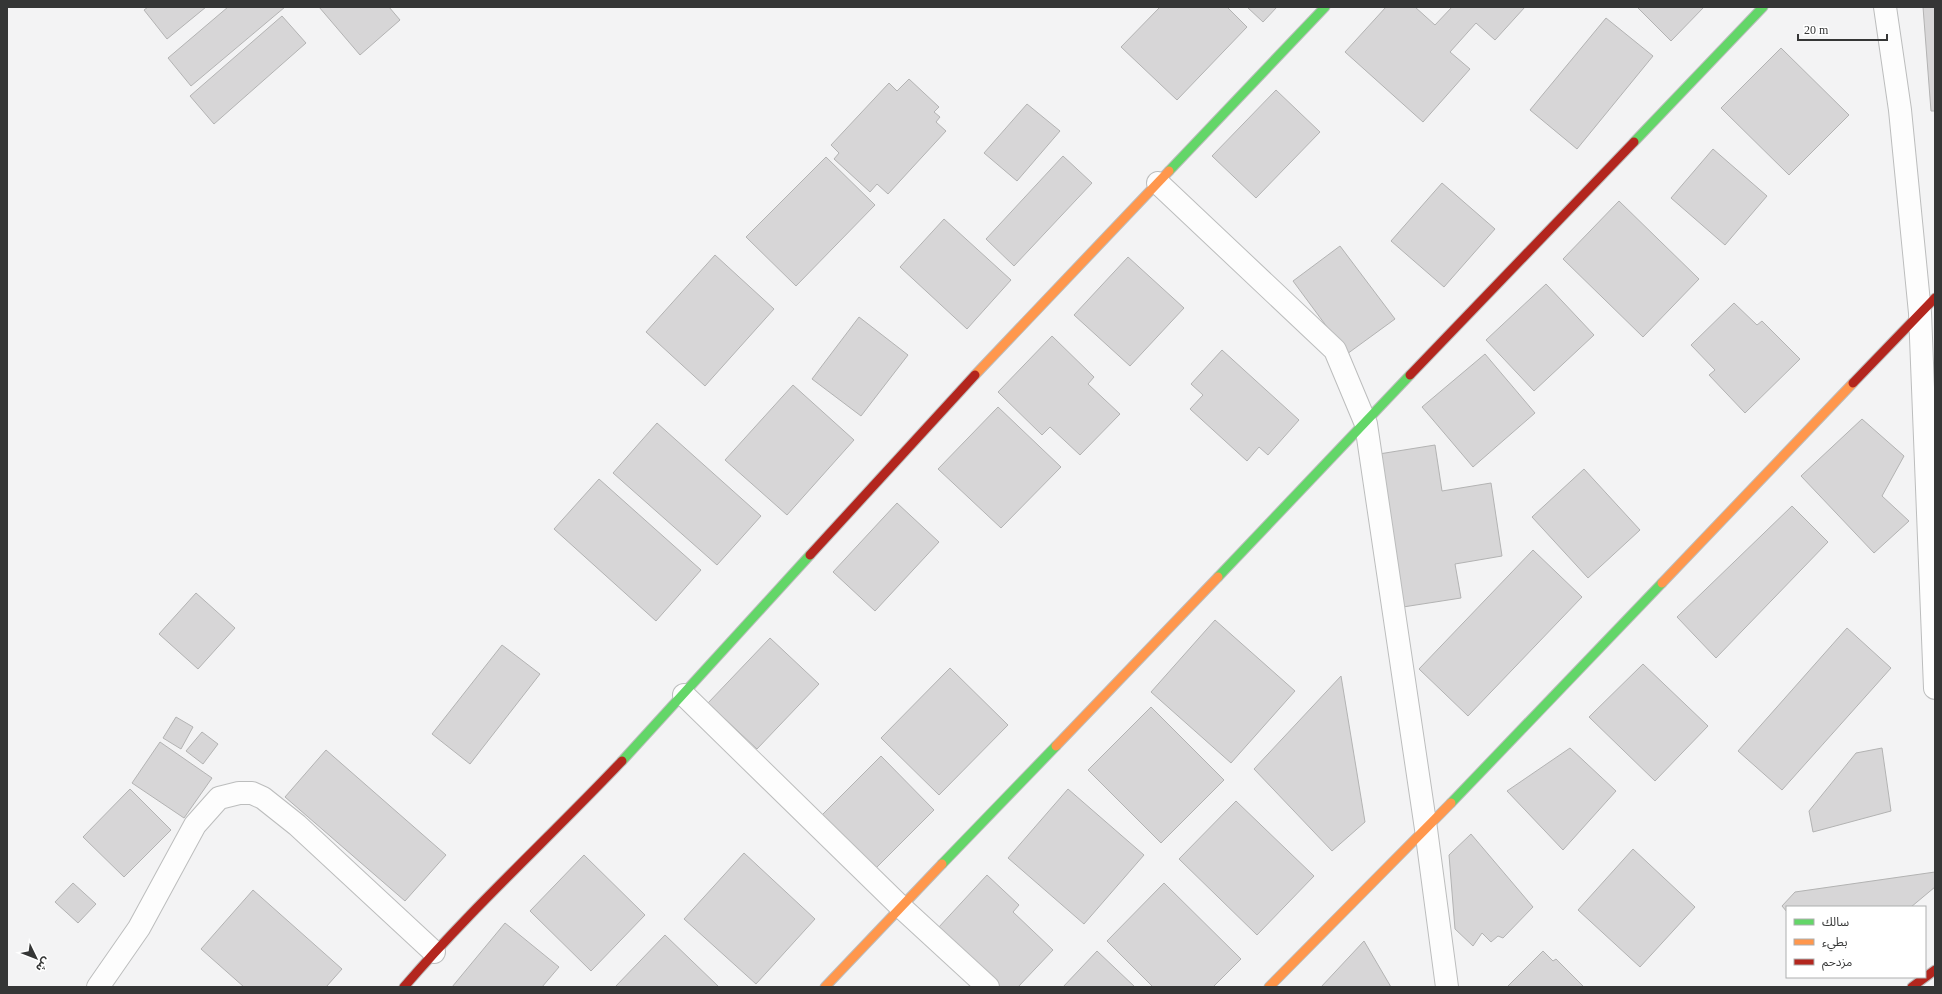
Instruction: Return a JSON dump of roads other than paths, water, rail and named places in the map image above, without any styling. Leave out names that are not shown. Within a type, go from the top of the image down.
[{"type":"street","points":[[404,987],[434,952],[567,819],[684,695],[935,417],[1326,7]]},
{"type":"street","points":[[825,987],[1764,7]]},
{"type":"street","points":[[1885,7],[1928,305],[1935,688]]},
{"type":"street","points":[[1158,183],[1335,350],[1366,424],[1426,829],[1447,987]]},
{"type":"street","points":[[1269,987],[1426,829],[1928,305]]},
{"type":"street","points":[[684,695],[902,908],[988,987]]},
{"type":"street","points":[[98,987],[139,928],[195,824],[218,798],[239,793],[252,793],[263,798],[285,816],[434,952]]},
{"type":"street","points":[[1926,977],[1935,970]]},
{"type":"street","points":[[1912,987],[1924,978]]}]
